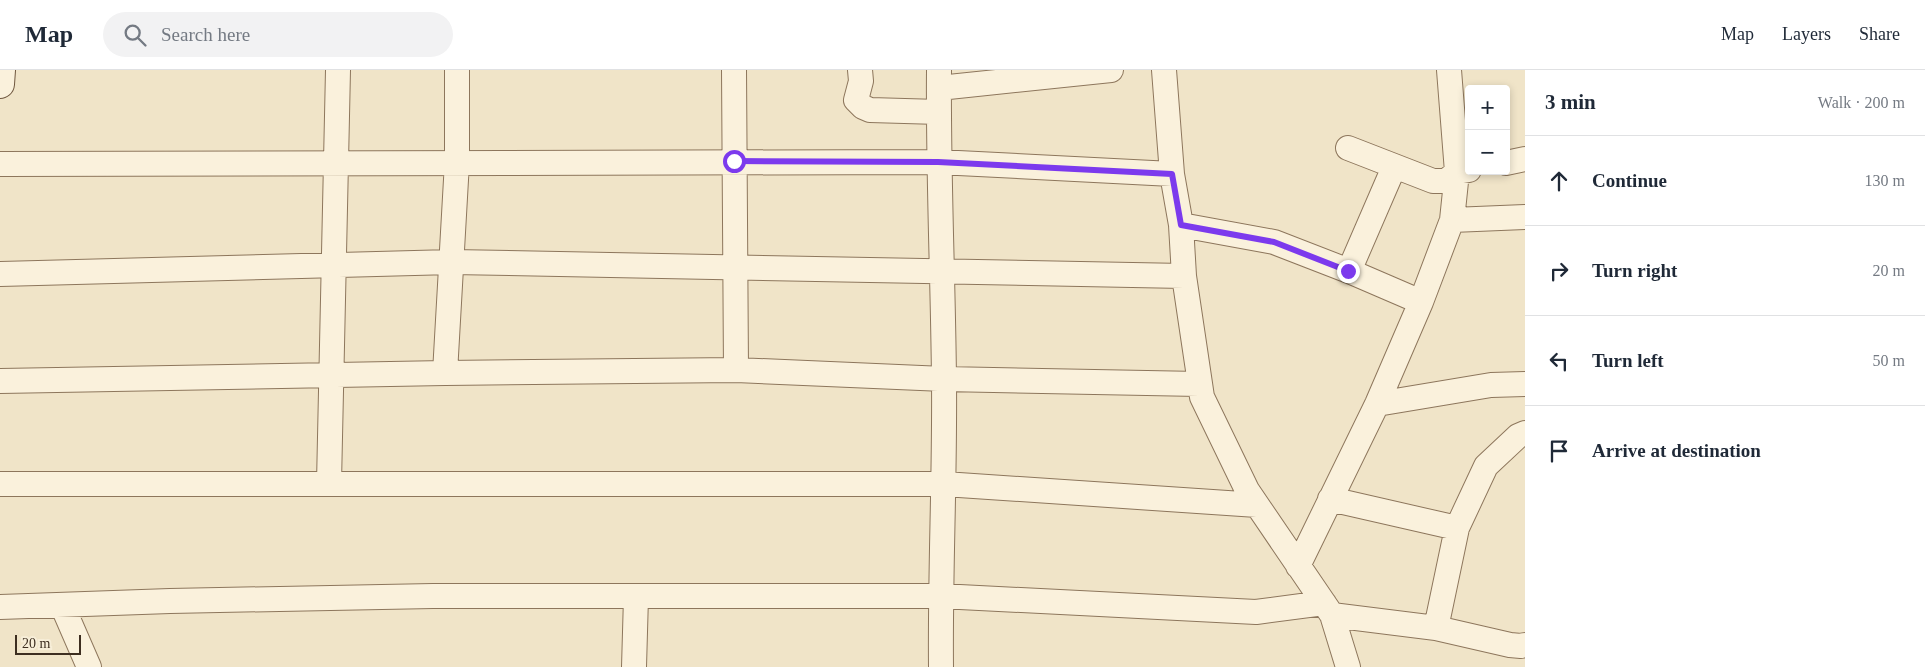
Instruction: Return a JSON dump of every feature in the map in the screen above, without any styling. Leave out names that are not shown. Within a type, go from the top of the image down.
[{"type":"main road","points":[[0,71],[0,84]]},
{"type":"street","points":[[329,483],[338,70]]},
{"type":"street","points":[[445,373],[452,262],[458,70]]},
{"type":"street","points":[[734,70],[736,370]]},
{"type":"street","points":[[860,70],[861,81],[856,100],[863,107],[870,110],[938,112]]},
{"type":"street","points":[[941,667],[940,596],[944,484],[944,379],[938,162],[939,79],[1110,70]]},
{"type":"street","points":[[1164,70],[1172,174],[1181,225],[1184,276],[1202,397],[1247,490],[1328,609],[1348,667]]},
{"type":"street","points":[[1298,566],[1377,404],[1421,302],[1452,220],[1463,171],[1449,70]]},
{"type":"street","points":[[1348,148],[1433,181],[1446,181],[1463,171]]},
{"type":"street","points":[[1510,162],[1525,159]]},
{"type":"street","points":[[0,164],[938,162],[1172,174]]},
{"type":"street","points":[[1348,271],[1394,167]]},
{"type":"street","points":[[1452,220],[1525,217]]},
{"type":"street","points":[[1181,225],[1274,242],[1421,302]]},
{"type":"street","points":[[0,274],[452,262],[1184,276]]},
{"type":"street","points":[[0,381],[736,370],[944,379],[1199,384]]},
{"type":"street","points":[[1377,404],[1491,385],[1525,384]]},
{"type":"street","points":[[1436,628],[1457,528],[1486,466],[1518,436],[1525,432]]},
{"type":"street","points":[[0,484],[944,484],[1257,505]]},
{"type":"street","points":[[1330,498],[1457,528]]},
{"type":"street","points":[[0,607],[423,596],[940,596],[1256,612],[1328,609],[1436,628],[1510,645],[1525,645]]},
{"type":"street","points":[[634,667],[636,597]]},
{"type":"street","points":[[62,605],[89,667]]},
{"type":"route","points":[[734,161],[938,162],[1172,174],[1181,225],[1274,242],[1348,271]]}]
